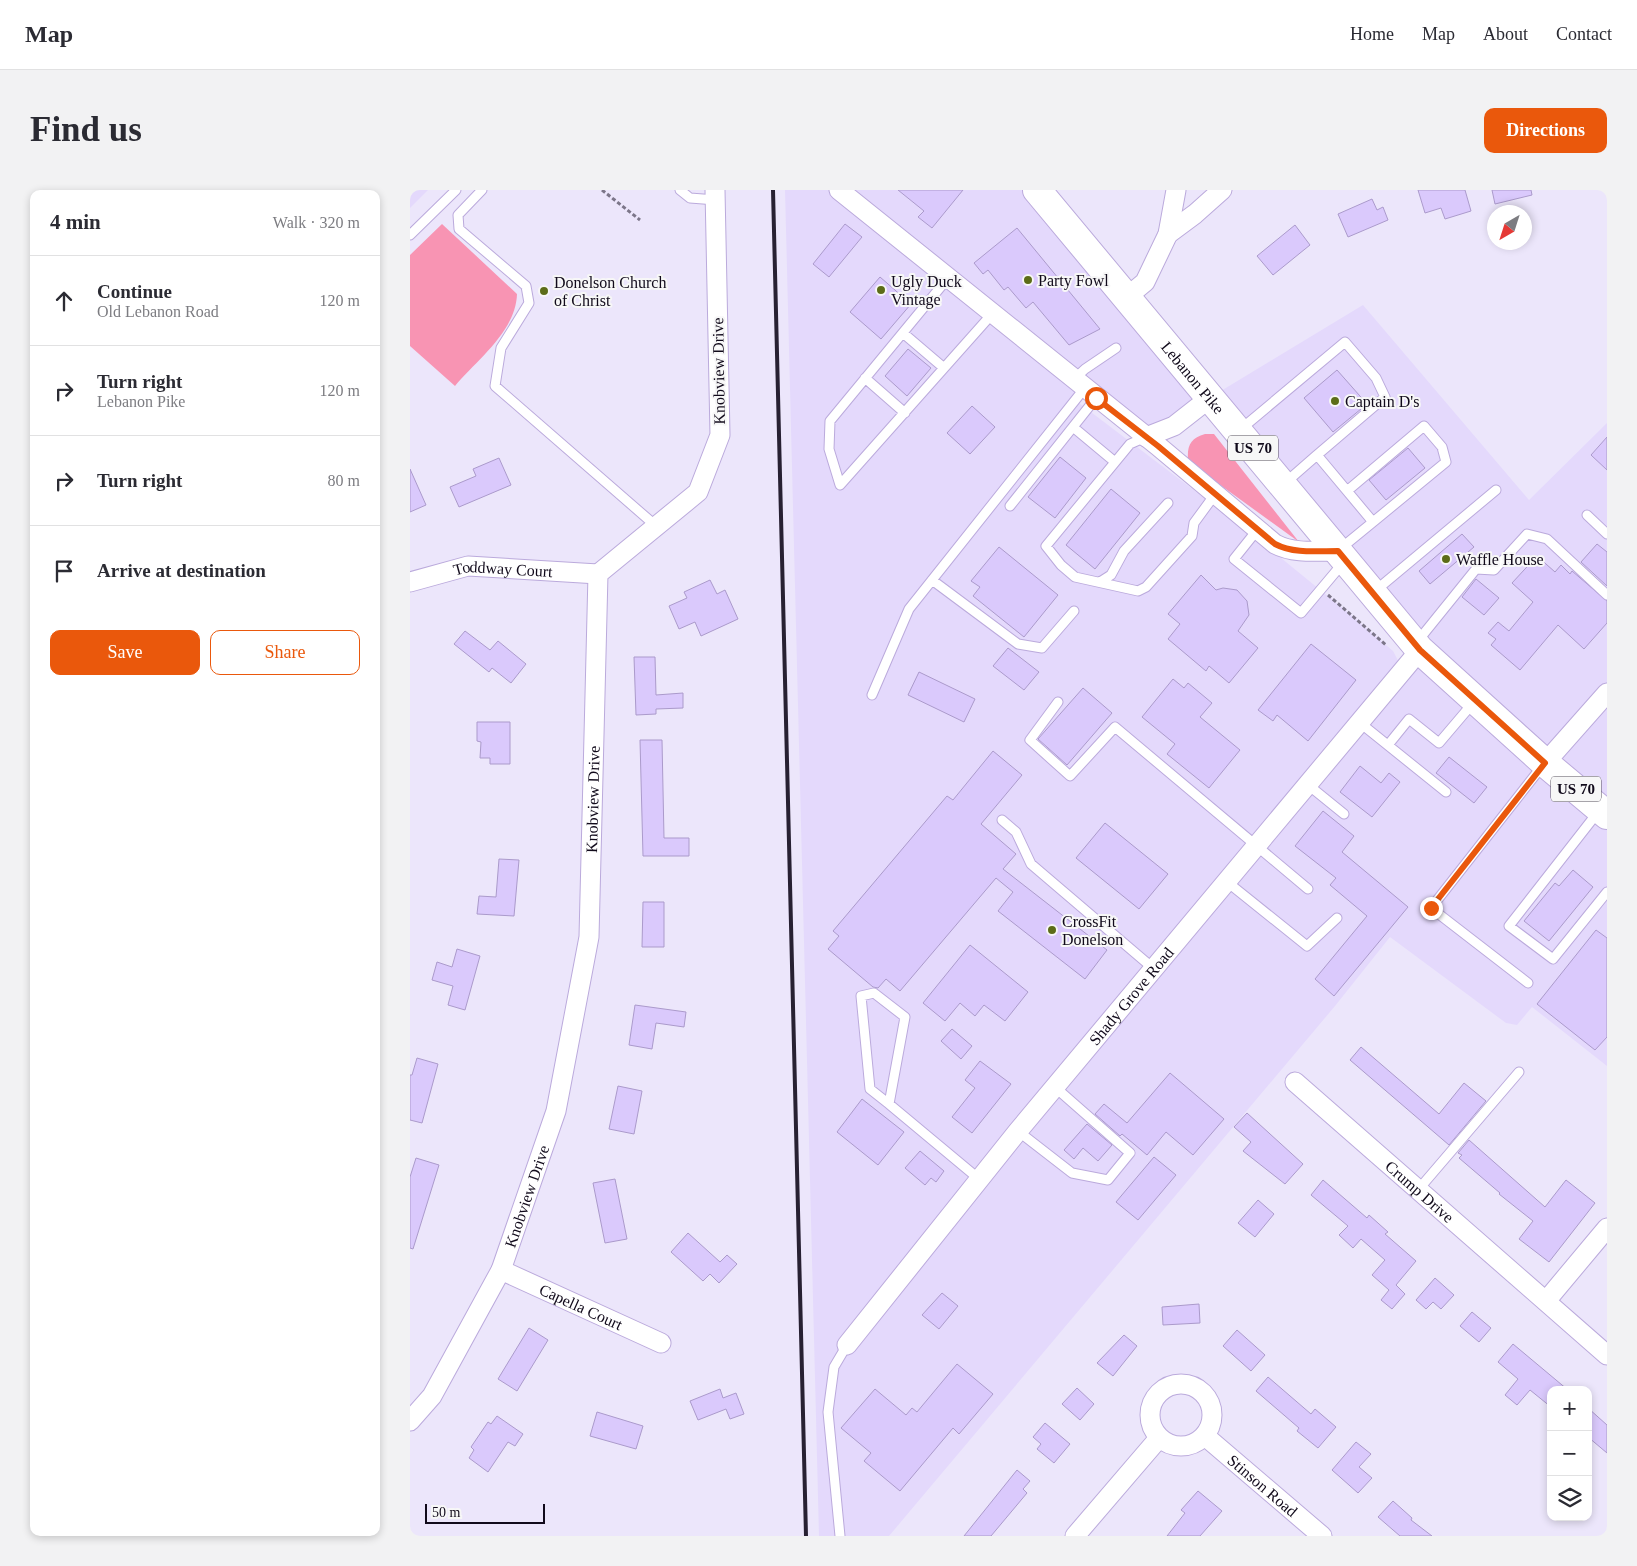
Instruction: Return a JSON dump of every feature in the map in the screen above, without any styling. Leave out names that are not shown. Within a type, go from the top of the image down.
[{"type":"main road","name":"Lebanon Pike","points":[[1037,190],[1373,593],[1409,648],[1475,700],[1545,763],[1605,808]]},
{"type":"street","points":[[838,190],[1285,549],[1342,555]]},
{"type":"street","points":[[1127,297],[1145,282],[1168,234],[1176,190]]},
{"type":"street","points":[[1168,234],[1222,190]]},
{"type":"street","name":"Knobview Drive","points":[[410,1422],[432,1396],[501,1270],[556,1111],[589,937],[598,574],[698,492],[720,435],[715,195]]},
{"type":"street","points":[[1146,437],[1174,426],[1210,397]]},
{"type":"street","name":"Toddway Court","points":[[410,582],[468,566],[598,574]]},
{"type":"street","name":"Shady Grove Road","points":[[847,1345],[1018,1131],[1056,1088],[1358,722],[1409,648]]},
{"type":"street","points":[[1545,763],[1607,693]]},
{"type":"street","name":"Crump Drive","points":[[1294,1082],[1607,1355]]},
{"type":"street","points":[[1546,1301],[1607,1228]]},
{"type":"street","name":"Capella Court","points":[[501,1270],[661,1343]]},
{"type":"street","points":[[1179,1384],[1194,1387],[1209,1401],[1212,1420],[1205,1436],[1194,1444],[1185,1447],[1174,1446],[1159,1438],[1151,1426],[1150,1415],[1152,1404],[1157,1395],[1165,1388],[1179,1384]]},
{"type":"street","name":"Stinson Road","points":[[1205,1436],[1322,1536]]},
{"type":"street","points":[[1075,1536],[1159,1438]]},
{"type":"lane","points":[[410,235],[456,190]]},
{"type":"lane","points":[[482,190],[458,215],[459,229],[526,286],[529,303],[501,348],[495,386],[656,526]]},
{"type":"lane","points":[[680,190],[690,198],[715,195]]},
{"type":"lane","points":[[948,278],[830,421],[829,450],[840,486],[992,314]]},
{"type":"lane","points":[[902,333],[944,368]]},
{"type":"lane","points":[[1239,432],[1345,342],[1376,378],[1385,397],[1283,485]]},
{"type":"lane","points":[[1010,506],[1073,427],[1084,389],[1085,369],[1116,348]]},
{"type":"lane","points":[[865,378],[905,412]]},
{"type":"lane","points":[[872,695],[909,609],[1084,389]]},
{"type":"lane","points":[[1258,529],[1234,559],[1301,613],[1321,589],[1342,555],[1373,522],[1446,462],[1442,447],[1424,426],[1347,491]]},
{"type":"lane","points":[[1073,427],[1116,462]]},
{"type":"lane","points":[[1146,437],[1130,444],[1046,546],[1075,577],[1138,590],[1146,587],[1192,536],[1194,524],[1216,493]]},
{"type":"lane","points":[[1317,455],[1373,522]]},
{"type":"lane","points":[[1373,593],[1496,490]]},
{"type":"lane","points":[[1100,582],[1111,575],[1124,551],[1168,503]]},
{"type":"lane","points":[[1587,515],[1607,534]]},
{"type":"lane","points":[[1409,648],[1476,569],[1494,570],[1527,534],[1546,539],[1607,595]]},
{"type":"lane","points":[[932,580],[1018,644],[1042,648],[1074,611]]},
{"type":"lane","points":[[1388,745],[1409,719],[1439,743],[1475,700]]},
{"type":"lane","points":[[1058,702],[1030,740],[1070,776],[1115,727],[1308,889]]},
{"type":"lane","points":[[1358,722],[1446,792]]},
{"type":"lane","points":[[1528,984],[1431,908],[1545,763]]},
{"type":"lane","points":[[1307,784],[1344,814]]},
{"type":"lane","points":[[1605,808],[1509,926],[1553,959],[1607,892]]},
{"type":"lane","points":[[1002,820],[1016,832],[1032,864],[1154,969]]},
{"type":"lane","points":[[1226,881],[1307,946],[1337,918]]},
{"type":"lane","points":[[889,1104],[905,1017],[874,993],[861,996],[870,1089],[979,1179]]},
{"type":"lane","points":[[1418,1190],[1519,1072]]},
{"type":"lane","points":[[1018,1131],[1072,1173],[1108,1180],[1130,1153],[1056,1088]]},
{"type":"lane","points":[[840,1536],[828,1412],[834,1367],[847,1345]]},
{"type":"path","points":[[602,190],[640,220]]},
{"type":"path","points":[[1321,589],[1409,648]]},
{"type":"shaded area","points":[[410,190],[428,190],[410,208]]},
{"type":"shaded area","points":[[785,190],[1037,190],[1211,397],[1363,305],[1529,500],[1607,423],[1607,1066],[1532,1007],[1517,1025],[1506,1023],[1390,937],[1335,1006],[889,1536],[819,1536]],"holes":[[[1084,389],[1157,432],[1211,397],[1420,651],[1403,670],[1393,651],[1346,611],[1253,535],[1075,400]]]},
{"type":"shaded area","points":[[442,224],[517,294],[515,308],[503,333],[455,386],[410,346],[410,255]]},
{"type":"shaded area","points":[[1205,434],[1214,434],[1299,542],[1188,460],[1189,446],[1193,440]]},
{"type":"building","points":[[898,190],[963,190],[932,228],[918,217],[924,211]]},
{"type":"building","points":[[1418,190],[1465,190],[1471,211],[1445,219],[1441,208],[1425,213]]},
{"type":"building","points":[[1492,190],[1531,190],[1532,195],[1495,204]]},
{"type":"building","points":[[1372,199],[1377,210],[1383,207],[1388,220],[1348,237],[1338,214]]},
{"type":"building","points":[[845,224],[862,237],[829,277],[813,264]]},
{"type":"building","points":[[1295,225],[1310,245],[1273,275],[1257,256]]},
{"type":"building","name":"Party Fowl","points":[[1017,228],[1100,329],[1069,345],[1033,302],[1026,308],[1008,287],[1004,290],[988,270],[983,274],[974,263]]},
{"type":"building","points":[[880,277],[911,304],[881,339],[850,312]]},
{"type":"building","points":[[908,349],[931,368],[907,396],[885,376]]},
{"type":"building","name":"Captain D's","points":[[1337,370],[1367,404],[1333,432],[1304,398]]},
{"type":"building","points":[[972,406],[995,427],[970,454],[947,433]]},
{"type":"building","points":[[1607,437],[1607,470],[1591,455]]},
{"type":"building","points":[[1408,448],[1425,468],[1386,500],[1369,480]]},
{"type":"building","points":[[1060,457],[1086,478],[1055,518],[1028,497]]},
{"type":"building","points":[[499,458],[511,485],[459,507],[450,487],[476,476],[473,469]]},
{"type":"building","points":[[410,469],[426,505],[410,512]]},
{"type":"building","points":[[1111,489],[1140,513],[1095,569],[1066,545]]},
{"type":"building","name":"Waffle House","points":[[1462,534],[1474,547],[1430,584],[1419,571]]},
{"type":"building","points":[[1597,544],[1607,552],[1607,586],[1581,562]]},
{"type":"building","points":[[999,547],[1058,595],[1024,637],[973,596],[980,587],[971,581]]},
{"type":"building","points":[[1537,556],[1555,572],[1561,565],[1570,574],[1572,571],[1607,601],[1607,623],[1584,649],[1558,625],[1520,670],[1491,645],[1496,639],[1488,633],[1498,622],[1509,631],[1533,602],[1512,583]]},
{"type":"building","points":[[1201,575],[1216,590],[1223,588],[1237,590],[1247,601],[1249,615],[1238,631],[1258,648],[1229,683],[1209,666],[1206,671],[1168,639],[1180,624],[1168,614]]},
{"type":"building","points":[[1476,579],[1499,598],[1484,615],[1462,597]]},
{"type":"building","points":[[710,580],[717,594],[725,590],[738,619],[701,636],[695,622],[679,629],[669,606],[687,598],[684,592]]},
{"type":"building","points":[[465,631],[490,650],[498,641],[526,664],[511,683],[492,668],[489,672],[454,644]]},
{"type":"building","points":[[1311,644],[1356,680],[1308,741],[1277,715],[1273,721],[1258,710]]},
{"type":"building","points":[[1008,648],[1039,672],[1024,690],[993,666]]},
{"type":"building","points":[[634,657],[655,657],[656,695],[683,693],[683,708],[656,709],[656,714],[636,715]]},
{"type":"building","points":[[919,672],[975,699],[964,722],[908,695]]},
{"type":"building","points":[[1173,679],[1184,688],[1188,683],[1212,703],[1200,717],[1240,750],[1209,788],[1167,754],[1175,744],[1142,717]]},
{"type":"building","points":[[1083,688],[1112,713],[1067,765],[1038,739]]},
{"type":"building","points":[[477,722],[510,722],[510,764],[490,764],[490,758],[480,758],[481,742],[477,741]]},
{"type":"building","points":[[640,740],[662,740],[664,838],[689,838],[689,856],[643,856]]},
{"type":"building","points":[[993,751],[1022,775],[981,824],[1016,854],[1003,869],[1107,950],[1085,979],[998,911],[1013,892],[996,878],[900,991],[886,979],[878,988],[873,987],[828,949],[839,936],[833,931],[947,796],[953,800]]},
{"type":"building","points":[[1449,757],[1487,787],[1474,803],[1436,773]]},
{"type":"building","points":[[1360,766],[1381,783],[1389,773],[1400,782],[1372,817],[1340,792]]},
{"type":"building","points":[[1323,811],[1354,836],[1342,852],[1408,907],[1334,996],[1315,979],[1367,916],[1330,885],[1336,878],[1295,846]]},
{"type":"building","points":[[1105,823],[1168,874],[1139,909],[1076,858]]},
{"type":"building","points":[[499,859],[519,860],[514,916],[477,914],[479,896],[496,897]]},
{"type":"building","points":[[1573,870],[1593,887],[1549,941],[1524,921],[1555,883],[1559,886]]},
{"type":"building","points":[[643,902],[664,902],[664,947],[642,947]]},
{"type":"building","points":[[1596,930],[1607,938],[1607,1037],[1595,1050],[1537,1004]]},
{"type":"building","points":[[970,945],[1028,992],[1005,1021],[984,1005],[975,1016],[960,1003],[945,1021],[923,1003]]},
{"type":"building","points":[[457,949],[480,956],[465,1010],[448,1005],[453,986],[432,980],[437,962],[452,967]]},
{"type":"building","points":[[635,1005],[686,1012],[684,1027],[656,1023],[652,1049],[629,1045]]},
{"type":"building","points":[[952,1029],[972,1046],[961,1059],[941,1041]]},
{"type":"building","points":[[1361,1047],[1439,1114],[1464,1083],[1486,1101],[1449,1145],[1350,1060]]},
{"type":"building","points":[[417,1058],[438,1064],[422,1123],[410,1120],[410,1075],[412,1075]]},
{"type":"building","points":[[980,1061],[1011,1084],[972,1133],[952,1117],[975,1088],[965,1080]]},
{"type":"building","points":[[1170,1073],[1224,1119],[1193,1155],[1166,1132],[1147,1155],[1122,1134],[1120,1136],[1095,1114],[1104,1104],[1127,1123]]},
{"type":"building","points":[[618,1086],[642,1091],[634,1134],[609,1129]]},
{"type":"building","points":[[862,1099],[904,1132],[878,1165],[837,1132]]},
{"type":"building","points":[[1247,1113],[1303,1164],[1285,1184],[1243,1151],[1251,1142],[1234,1127]]},
{"type":"building","points":[[1087,1124],[1112,1145],[1098,1161],[1083,1148],[1074,1159],[1064,1150]]},
{"type":"building","points":[[1469,1140],[1545,1207],[1566,1180],[1595,1203],[1549,1262],[1519,1239],[1533,1221],[1459,1158],[1462,1155],[1458,1153]]},
{"type":"building","points":[[920,1151],[944,1171],[936,1182],[931,1178],[925,1185],[905,1168]]},
{"type":"building","points":[[1154,1157],[1176,1175],[1138,1220],[1116,1202]]},
{"type":"building","points":[[416,1158],[439,1165],[413,1249],[410,1248],[410,1177]]},
{"type":"building","points":[[615,1179],[627,1239],[605,1243],[593,1183]]},
{"type":"building","points":[[1323,1180],[1367,1218],[1369,1215],[1388,1232],[1385,1234],[1416,1261],[1396,1285],[1405,1294],[1392,1309],[1381,1300],[1389,1290],[1372,1275],[1385,1260],[1361,1239],[1353,1248],[1339,1235],[1348,1226],[1311,1195]]},
{"type":"building","points":[[1258,1200],[1274,1214],[1255,1237],[1238,1223]]},
{"type":"building","points":[[688,1233],[720,1262],[727,1255],[737,1264],[719,1283],[710,1274],[703,1281],[671,1252]]},
{"type":"building","points":[[1435,1278],[1454,1295],[1441,1309],[1433,1302],[1426,1309],[1416,1300]]},
{"type":"building","points":[[942,1293],[958,1306],[939,1329],[922,1315]]},
{"type":"building","points":[[1199,1304],[1200,1323],[1163,1325],[1162,1307]]},
{"type":"building","points":[[1472,1312],[1491,1328],[1479,1342],[1460,1326]]},
{"type":"building","points":[[529,1328],[548,1340],[517,1391],[498,1379]]},
{"type":"building","points":[[1237,1330],[1265,1355],[1251,1371],[1223,1346]]},
{"type":"building","points":[[1124,1335],[1137,1346],[1113,1376],[1097,1363]]},
{"type":"building","points":[[1513,1344],[1563,1386],[1547,1386],[1547,1404],[1530,1390],[1517,1405],[1505,1395],[1518,1379],[1498,1362]]},
{"type":"building","points":[[957,1364],[993,1394],[959,1434],[953,1428],[900,1491],[864,1461],[871,1453],[841,1428],[875,1389],[906,1415],[912,1408],[917,1412]]},
{"type":"building","points":[[1268,1377],[1311,1414],[1315,1409],[1336,1427],[1318,1448],[1297,1431],[1299,1428],[1256,1391]]},
{"type":"building","points":[[1077,1388],[1094,1404],[1080,1420],[1062,1404]]},
{"type":"building","points":[[720,1389],[723,1398],[736,1393],[744,1414],[730,1419],[726,1409],[698,1420],[690,1401]]},
{"type":"building","points":[[597,1412],[643,1426],[636,1449],[590,1436]]},
{"type":"building","points":[[1592,1412],[1607,1425],[1607,1453],[1592,1440]]},
{"type":"building","points":[[497,1416],[523,1434],[515,1446],[508,1442],[488,1472],[469,1458],[474,1450],[471,1447],[488,1422],[491,1424]]},
{"type":"building","points":[[1045,1423],[1070,1444],[1054,1463],[1037,1449],[1041,1444],[1033,1437]]},
{"type":"building","points":[[1356,1442],[1371,1454],[1359,1467],[1372,1478],[1358,1493],[1332,1470]]},
{"type":"building","points":[[1017,1470],[1030,1481],[1023,1489],[1027,1493],[991,1536],[964,1536]]},
{"type":"building","points":[[1198,1491],[1222,1511],[1200,1536],[1167,1536],[1185,1513],[1181,1510]]},
{"type":"building","points":[[1393,1501],[1412,1518],[1411,1520],[1432,1536],[1400,1536],[1378,1517]]},
{"type":"railway","points":[[773,190],[806,1536]]},
{"type":"place","name":"Party Fowl","points":[[1028,280]]},
{"type":"place","name":"Ugly Duck Vintage","points":[[881,290]]},
{"type":"place","name":"Donelson Church of Christ","points":[[544,291]]},
{"type":"place","name":"Captain D's","points":[[1335,401]]},
{"type":"place","name":"Waffle House","points":[[1446,559]]},
{"type":"place","name":"CrossFit Donelson","points":[[1052,930]]},
{"type":"route","points":[[1096,398],[1216,493],[1275,544],[1285,549],[1338,551],[1420,650],[1545,763],[1431,908]]}]
